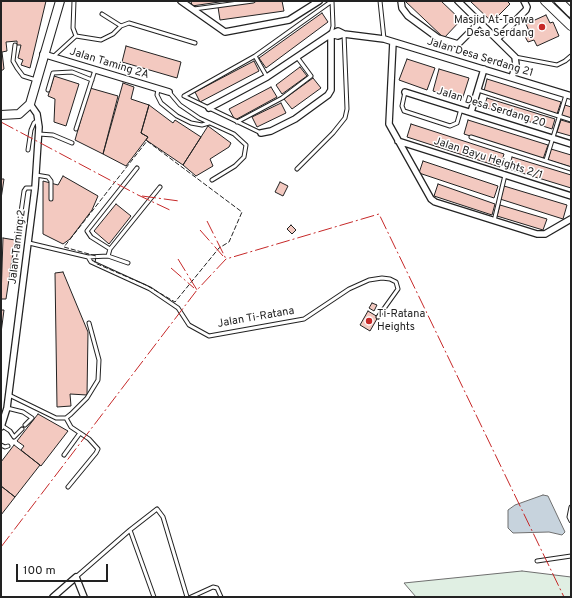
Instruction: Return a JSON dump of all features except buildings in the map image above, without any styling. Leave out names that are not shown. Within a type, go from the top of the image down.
[{"type":"street","points":[[1,115],[19,114],[30,104],[43,54],[60,1]]},
{"type":"street","points":[[181,1],[225,32],[289,20],[319,1]]},
{"type":"street","points":[[401,1],[402,8],[408,16],[438,38],[458,44],[480,22]]},
{"type":"street","points":[[458,1],[515,57],[516,65],[512,77]]},
{"type":"street","points":[[497,39],[526,10],[527,7],[524,1]]},
{"type":"street","points":[[546,1],[571,26]]},
{"type":"street","points":[[559,1],[571,13]]},
{"type":"street","name":"Jalan Desa Serdang 21","points":[[331,34],[338,31],[344,34],[384,39],[512,77],[569,96]]},
{"type":"street","points":[[209,108],[267,77],[331,34]]},
{"type":"street","points":[[261,134],[271,131],[295,119],[328,95],[331,90],[331,34]]},
{"type":"street","points":[[393,42],[389,124],[431,199],[435,202],[494,222],[537,234],[545,234],[571,219]]},
{"type":"street","name":"Jalan Taming 2A","points":[[43,54],[170,92]]},
{"type":"street","points":[[471,112],[484,69]]},
{"type":"street","name":"Jalan Desa Serdang 20","points":[[405,92],[553,137],[571,144]]},
{"type":"street","name":"Jalan Taming 2","points":[[1,426],[7,408],[35,188],[39,134],[37,114],[30,104]]},
{"type":"street","name":"Jalan Bayu Heights 2/1","points":[[398,141],[571,196]]},
{"type":"street","points":[[53,597],[76,577],[84,597]]},
{"type":"lane","points":[[74,1],[73,28],[76,36]]},
{"type":"lane","points":[[194,9],[253,1]]},
{"type":"lane","points":[[331,34],[333,26],[332,1]]},
{"type":"lane","points":[[261,134],[184,96],[255,56],[332,1]]},
{"type":"lane","points":[[380,1],[384,39]]},
{"type":"lane","points":[[102,14],[121,26]]},
{"type":"lane","points":[[76,36],[100,40],[113,34],[121,26],[129,23],[195,43]]},
{"type":"lane","points":[[297,169],[333,133],[345,118],[344,34]]},
{"type":"lane","points":[[53,57],[76,36]]},
{"type":"lane","points":[[16,45],[13,61],[17,68],[23,76],[36,80]]},
{"type":"lane","points":[[255,56],[267,77]]},
{"type":"lane","points":[[515,57],[557,65],[571,56]]},
{"type":"lane","points":[[237,122],[282,98],[311,76],[297,57]]},
{"type":"lane","points":[[76,129],[95,70]]},
{"type":"lane","points":[[48,90],[53,73],[72,72],[92,80]]},
{"type":"lane","points":[[158,89],[157,95],[161,103],[176,116],[192,123],[202,125],[209,123]]},
{"type":"lane","points":[[478,90],[571,120]]},
{"type":"lane","points":[[170,92],[180,105],[199,118],[234,134],[246,144],[244,157],[235,166],[212,180]]},
{"type":"lane","points":[[405,92],[402,106],[404,111],[430,120],[450,126],[456,123],[461,109]]},
{"type":"lane","points":[[546,160],[560,116],[569,96]]},
{"type":"lane","points":[[28,150],[31,130],[34,122],[38,120]]},
{"type":"lane","points":[[39,134],[53,135],[72,143]]},
{"type":"lane","points":[[470,137],[571,169]]},
{"type":"lane","points":[[110,249],[91,237],[87,230],[137,168]]},
{"type":"lane","points":[[36,175],[48,177],[51,181],[51,199]]},
{"type":"lane","points":[[494,222],[505,175]]},
{"type":"lane","points":[[13,268],[24,191],[26,188],[35,188]]},
{"type":"lane","points":[[108,256],[110,249],[160,188]]},
{"type":"lane","points":[[29,243],[88,257],[108,256],[128,263]]},
{"type":"lane","name":"Jalan Ti-Ratana","points":[[88,257],[91,262],[150,289],[178,308],[189,325],[209,336],[304,319],[349,289],[369,280],[382,278],[390,279],[396,282],[398,289],[378,317]]},
{"type":"lane","points":[[8,394],[56,418],[66,418],[87,398],[98,380],[99,360],[89,323]]},
{"type":"lane","points":[[7,408],[23,412],[32,418],[25,425]]},
{"type":"lane","points":[[66,418],[71,427],[92,442],[98,449],[68,487]]},
{"type":"lane","points":[[1,426],[10,431],[14,437],[22,429]]},
{"type":"lane","points":[[64,455],[80,433]]},
{"type":"lane","points":[[1,445],[6,447],[1,452]]},
{"type":"lane","points":[[571,507],[569,517],[571,521]]},
{"type":"lane","points":[[76,577],[130,530],[155,510],[159,510],[187,597]]},
{"type":"lane","points":[[130,530],[154,597]]},
{"type":"lane","points":[[537,561],[571,556]]},
{"type":"lane","points":[[191,597],[213,587],[217,588],[221,597]]},
{"type":"green space","points":[[522,571],[571,577],[571,597],[416,597],[404,583]]},
{"type":"shaded area","points":[[543,495],[548,496],[565,532],[562,535],[549,532],[513,533],[508,528],[508,510],[515,505]]},
{"type":"fence","points":[[147,141],[242,212],[229,242],[219,248],[175,302],[146,285],[95,263],[96,256],[64,247],[147,141]]},
{"type":"power","points":[[1,122],[138,195],[172,211]]},
{"type":"power","points":[[142,196],[179,201]]},
{"type":"power","points":[[1,547],[197,290],[226,259],[379,214],[564,597]]},
{"type":"power","points":[[207,221],[226,259]]},
{"type":"power","points":[[200,230],[223,256]]},
{"type":"power","points":[[178,259],[197,290]]},
{"type":"power","points":[[171,268],[194,288]]},
{"type":"place","name":"Masjid At-Taqwa Desa Serdang","points":[[542,27]]},
{"type":"place","name":"Ti-Ratana Heights","points":[[369,321]]}]
